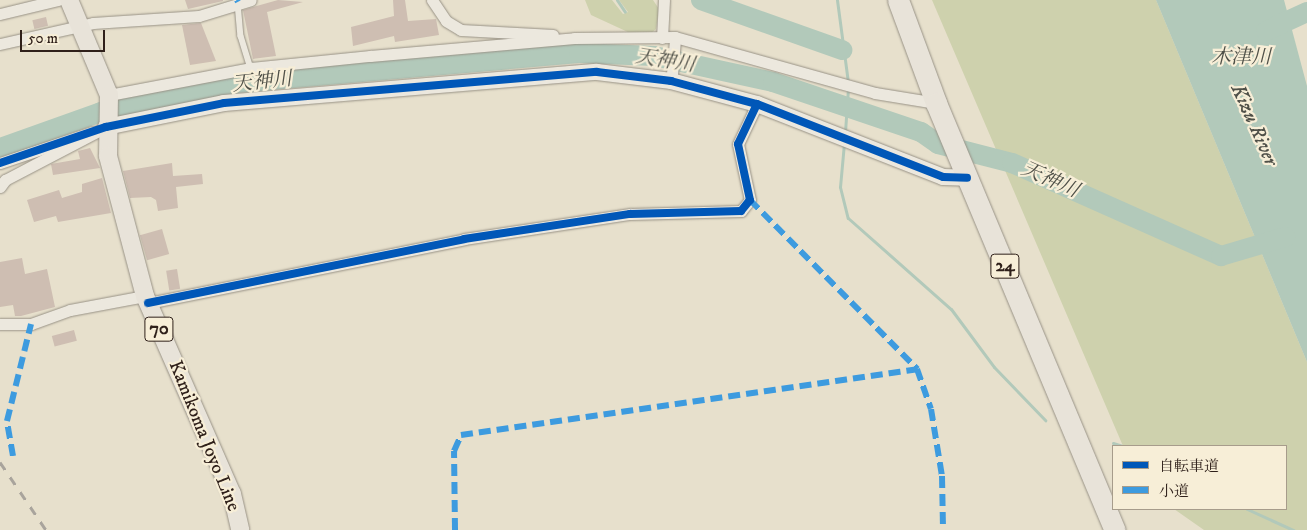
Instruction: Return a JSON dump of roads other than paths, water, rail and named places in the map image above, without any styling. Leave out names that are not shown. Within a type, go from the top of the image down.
[{"type":"highway","name":"24","points":[[898,0],[936,103],[1115,530]]},
{"type":"main road","points":[[69,0],[109,98]]},
{"type":"main road","name":"Kamikoma Joyo Line","points":[[109,98],[106,123],[116,193],[147,300],[232,494],[240,530]]},
{"type":"street","points":[[0,14],[58,0]]},
{"type":"street","points":[[0,44],[79,27],[199,16],[238,2],[251,0]]},
{"type":"street","points":[[432,0],[446,21],[461,30],[574,38],[676,39],[875,93],[936,103]]},
{"type":"street","points":[[662,38],[664,0]]},
{"type":"street","points":[[109,98],[251,68],[574,38]]},
{"type":"street","points":[[671,78],[676,39]]},
{"type":"street","points":[[0,164],[106,123],[207,106],[300,95],[596,72],[671,78],[757,104],[943,176],[967,178]]},
{"type":"street","points":[[0,324],[31,324],[70,310],[147,300],[464,239],[630,214],[741,211],[750,200],[738,144],[757,104]]},
{"type":"street","points":[[0,187],[4,180],[106,123]]},
{"type":"lane","points":[[238,2],[241,36],[251,68]]},
{"type":"water","name":"木津川","points":[[1156,0],[1284,0],[1307,86],[1307,362]]},
{"type":"waterway","points":[[617,0],[625,12]]},
{"type":"waterway","points":[[701,0],[842,50]]},
{"type":"waterway","points":[[837,0],[848,82]]},
{"type":"waterway","points":[[1266,31],[1307,12]]},
{"type":"waterway","name":"天神川","points":[[649,52],[654,56]]},
{"type":"waterway","name":"天神川","points":[[0,148],[101,112],[237,83],[579,53],[654,56],[773,82],[921,132],[938,144],[1012,163],[1221,256],[1285,237]]},
{"type":"waterway","name":"天神川","points":[[845,132],[848,88]]},
{"type":"waterway","points":[[844,143],[840,187],[848,218],[951,309],[994,367],[1045,420]]},
{"type":"waterway","points":[[1113,443],[1119,445]]},
{"type":"waterway","points":[[1249,510],[1293,530]]},
{"type":"railway","points":[[0,462],[46,530]]},
{"type":"water label","name":"Kizu River","points":[[1254,125]]}]
